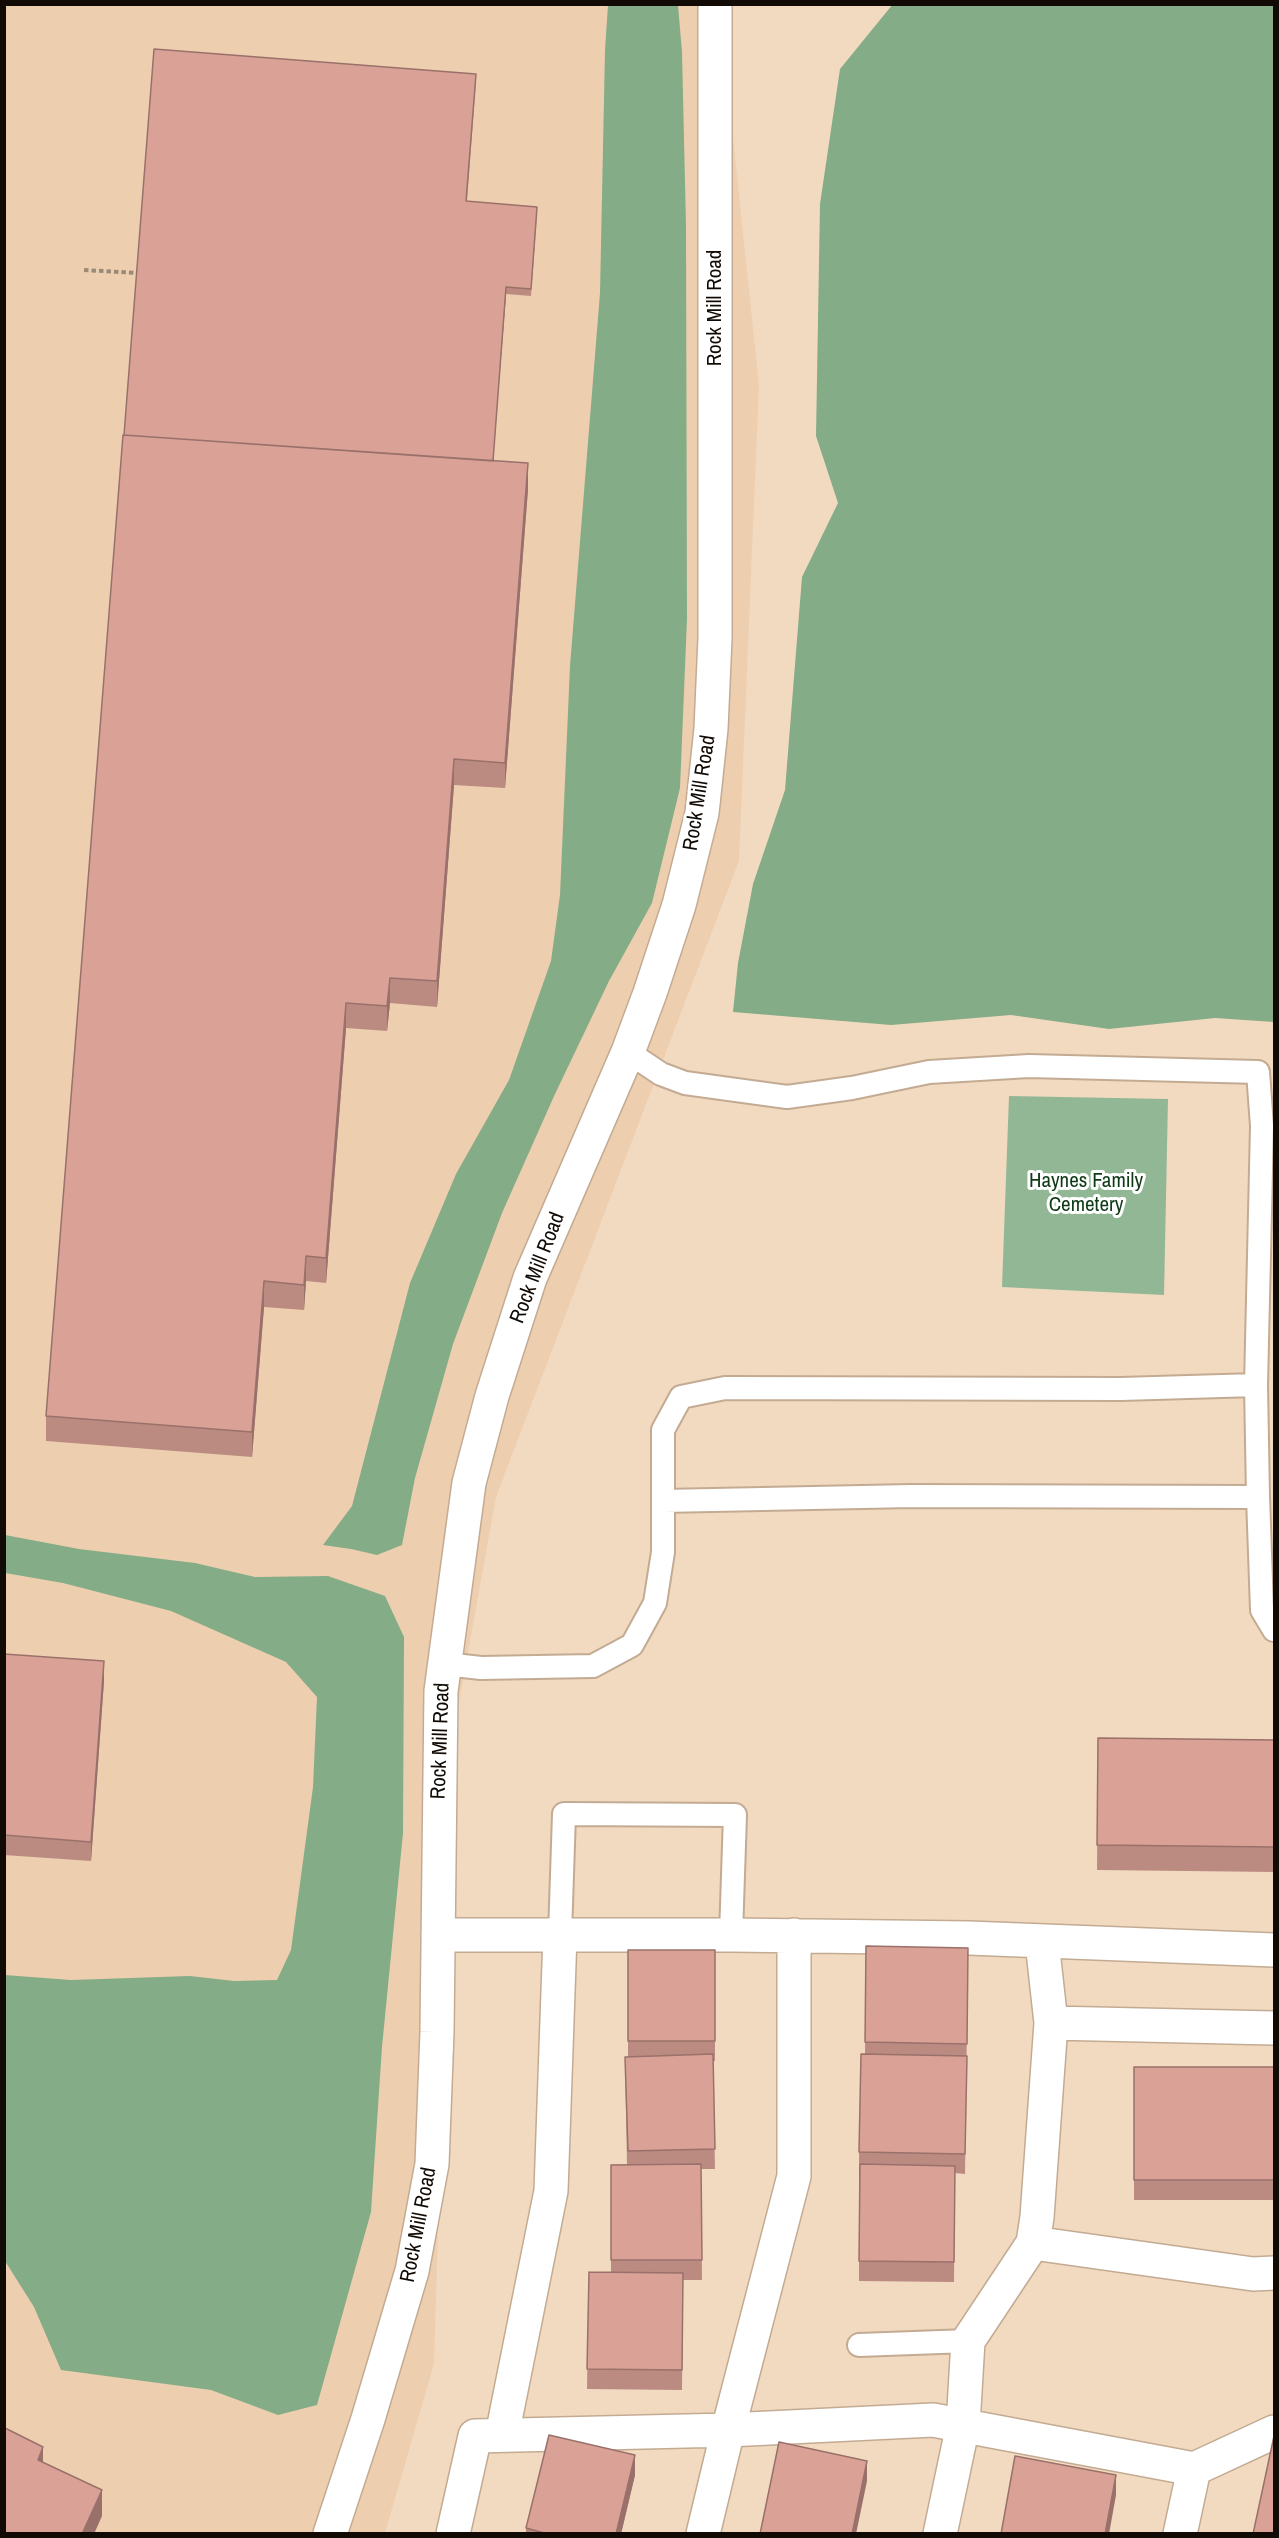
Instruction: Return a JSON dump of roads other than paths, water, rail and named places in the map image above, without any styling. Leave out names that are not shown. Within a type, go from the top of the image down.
[{"type":"street","name":"Rock Mill Road","points":[[330,2534],[368,2420],[412,2271],[432,2164],[441,1691],[469,1483],[492,1396],[530,1278],[628,1052],[650,993],[679,905],[702,813],[711,729],[715,638],[715,4]]},
{"type":"street","points":[[438,1935],[794,1935],[969,1938],[1275,1950]]},
{"type":"street","points":[[502,2435],[551,2191],[560,1935]]},
{"type":"street","points":[[703,2534],[794,2176],[794,1935]]},
{"type":"street","points":[[940,2534],[963,2425],[968,2341],[1033,2243],[1037,2217],[1051,2024],[1042,1942]]},
{"type":"street","points":[[1051,2024],[1275,2028]]},
{"type":"street","points":[[1033,2243],[1253,2274],[1275,2273]]},
{"type":"street","points":[[453,2534],[475,2436],[728,2430],[933,2420],[1194,2469],[1275,2432]]},
{"type":"street","points":[[1180,2534],[1194,2469]]},
{"type":"lane","points":[[628,1052],[661,1074],[685,1083],[787,1097],[852,1088],[929,1072],[1006,1067],[1172,1068],[1267,1074],[1262,1126],[1256,1385],[1262,1610],[1275,1630]]},
{"type":"lane","points":[[445,1664],[481,1668],[592,1666],[632,1645],[655,1603],[663,1552],[663,1430],[681,1397],[725,1388],[1121,1389],[1256,1385]]},
{"type":"lane","points":[[663,1501],[912,1496],[1258,1497]]},
{"type":"lane","points":[[560,1935],[564,1814],[735,1815],[731,1935]]},
{"type":"lane","points":[[859,2345],[968,2341]]},
{"type":"park label","name":"Haynes Family Cemetery","points":[[1086,1193]]}]
